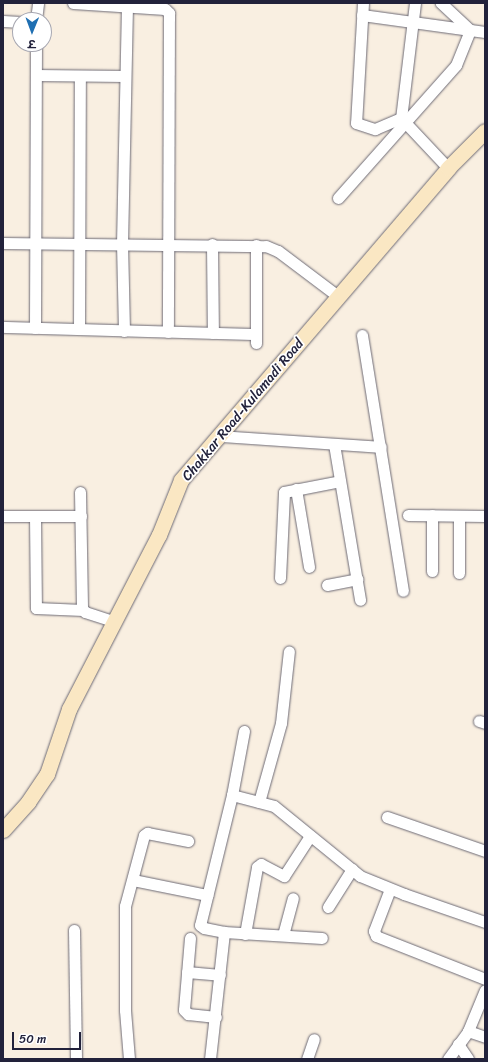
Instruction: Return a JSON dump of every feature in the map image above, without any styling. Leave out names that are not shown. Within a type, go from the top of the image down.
[{"type":"street","points":[[73,3],[165,9],[169,13],[168,332]]},
{"type":"street","points":[[363,3],[356,123],[375,129],[403,120]]},
{"type":"street","points":[[415,3],[403,120],[448,168]]},
{"type":"street","points":[[441,3],[470,30]]},
{"type":"street","points":[[124,331],[122,244],[127,6]]},
{"type":"street","points":[[362,15],[485,32]]},
{"type":"street","points":[[338,198],[403,120],[453,70],[470,30]]},
{"type":"street","points":[[34,328],[36,52]]},
{"type":"street","points":[[36,75],[126,76]]},
{"type":"street","points":[[79,330],[78,244],[80,76]]},
{"type":"street","name":"Chakkar Road-Kulamadi Road","points":[[3,830],[28,802],[47,774],[69,709],[160,535],[181,480],[448,168],[485,131]]},
{"type":"street","points":[[3,242],[78,244],[212,244],[272,247],[339,297]]},
{"type":"street","points":[[212,244],[213,333]]},
{"type":"street","points":[[3,328],[213,333],[256,338],[256,245]]},
{"type":"street","points":[[362,335],[403,591]]},
{"type":"street","points":[[220,436],[381,447]]},
{"type":"street","points":[[334,444],[360,600]]},
{"type":"street","points":[[280,578],[284,492],[340,481]]},
{"type":"street","points":[[296,489],[309,567]]},
{"type":"street","points":[[80,492],[83,610]]},
{"type":"street","points":[[408,514],[485,516]]},
{"type":"street","points":[[432,515],[432,571]]},
{"type":"street","points":[[3,516],[81,516]]},
{"type":"street","points":[[35,516],[36,608],[83,610],[114,622]]},
{"type":"street","points":[[459,516],[459,573]]},
{"type":"street","points":[[327,585],[357,580]]},
{"type":"street","points":[[260,802],[281,723],[289,651]]},
{"type":"street","points":[[244,731],[232,796],[207,895],[201,927],[223,936],[245,934],[322,938]]},
{"type":"street","points":[[232,796],[260,802],[277,808],[364,878],[390,889],[485,922]]},
{"type":"street","points":[[387,817],[485,851]]},
{"type":"street","points":[[129,1059],[125,1010],[126,903],[145,833],[188,841]]},
{"type":"street","points":[[245,934],[257,867],[264,865],[284,876],[310,836]]},
{"type":"street","points":[[328,907],[352,869]]},
{"type":"street","points":[[133,880],[207,895]]},
{"type":"street","points":[[390,889],[374,931],[376,936],[485,979]]},
{"type":"street","points":[[284,935],[293,898]]},
{"type":"street","points":[[74,930],[76,1059]]},
{"type":"street","points":[[210,1059],[216,1017],[223,936]]},
{"type":"street","points":[[190,938],[185,1012],[216,1017]]},
{"type":"street","points":[[187,972],[220,975]]},
{"type":"street","points":[[468,1059],[452,1053],[468,1031],[485,990]]},
{"type":"street","points":[[468,1031],[485,1037]]},
{"type":"street","points":[[307,1059],[314,1039]]}]
